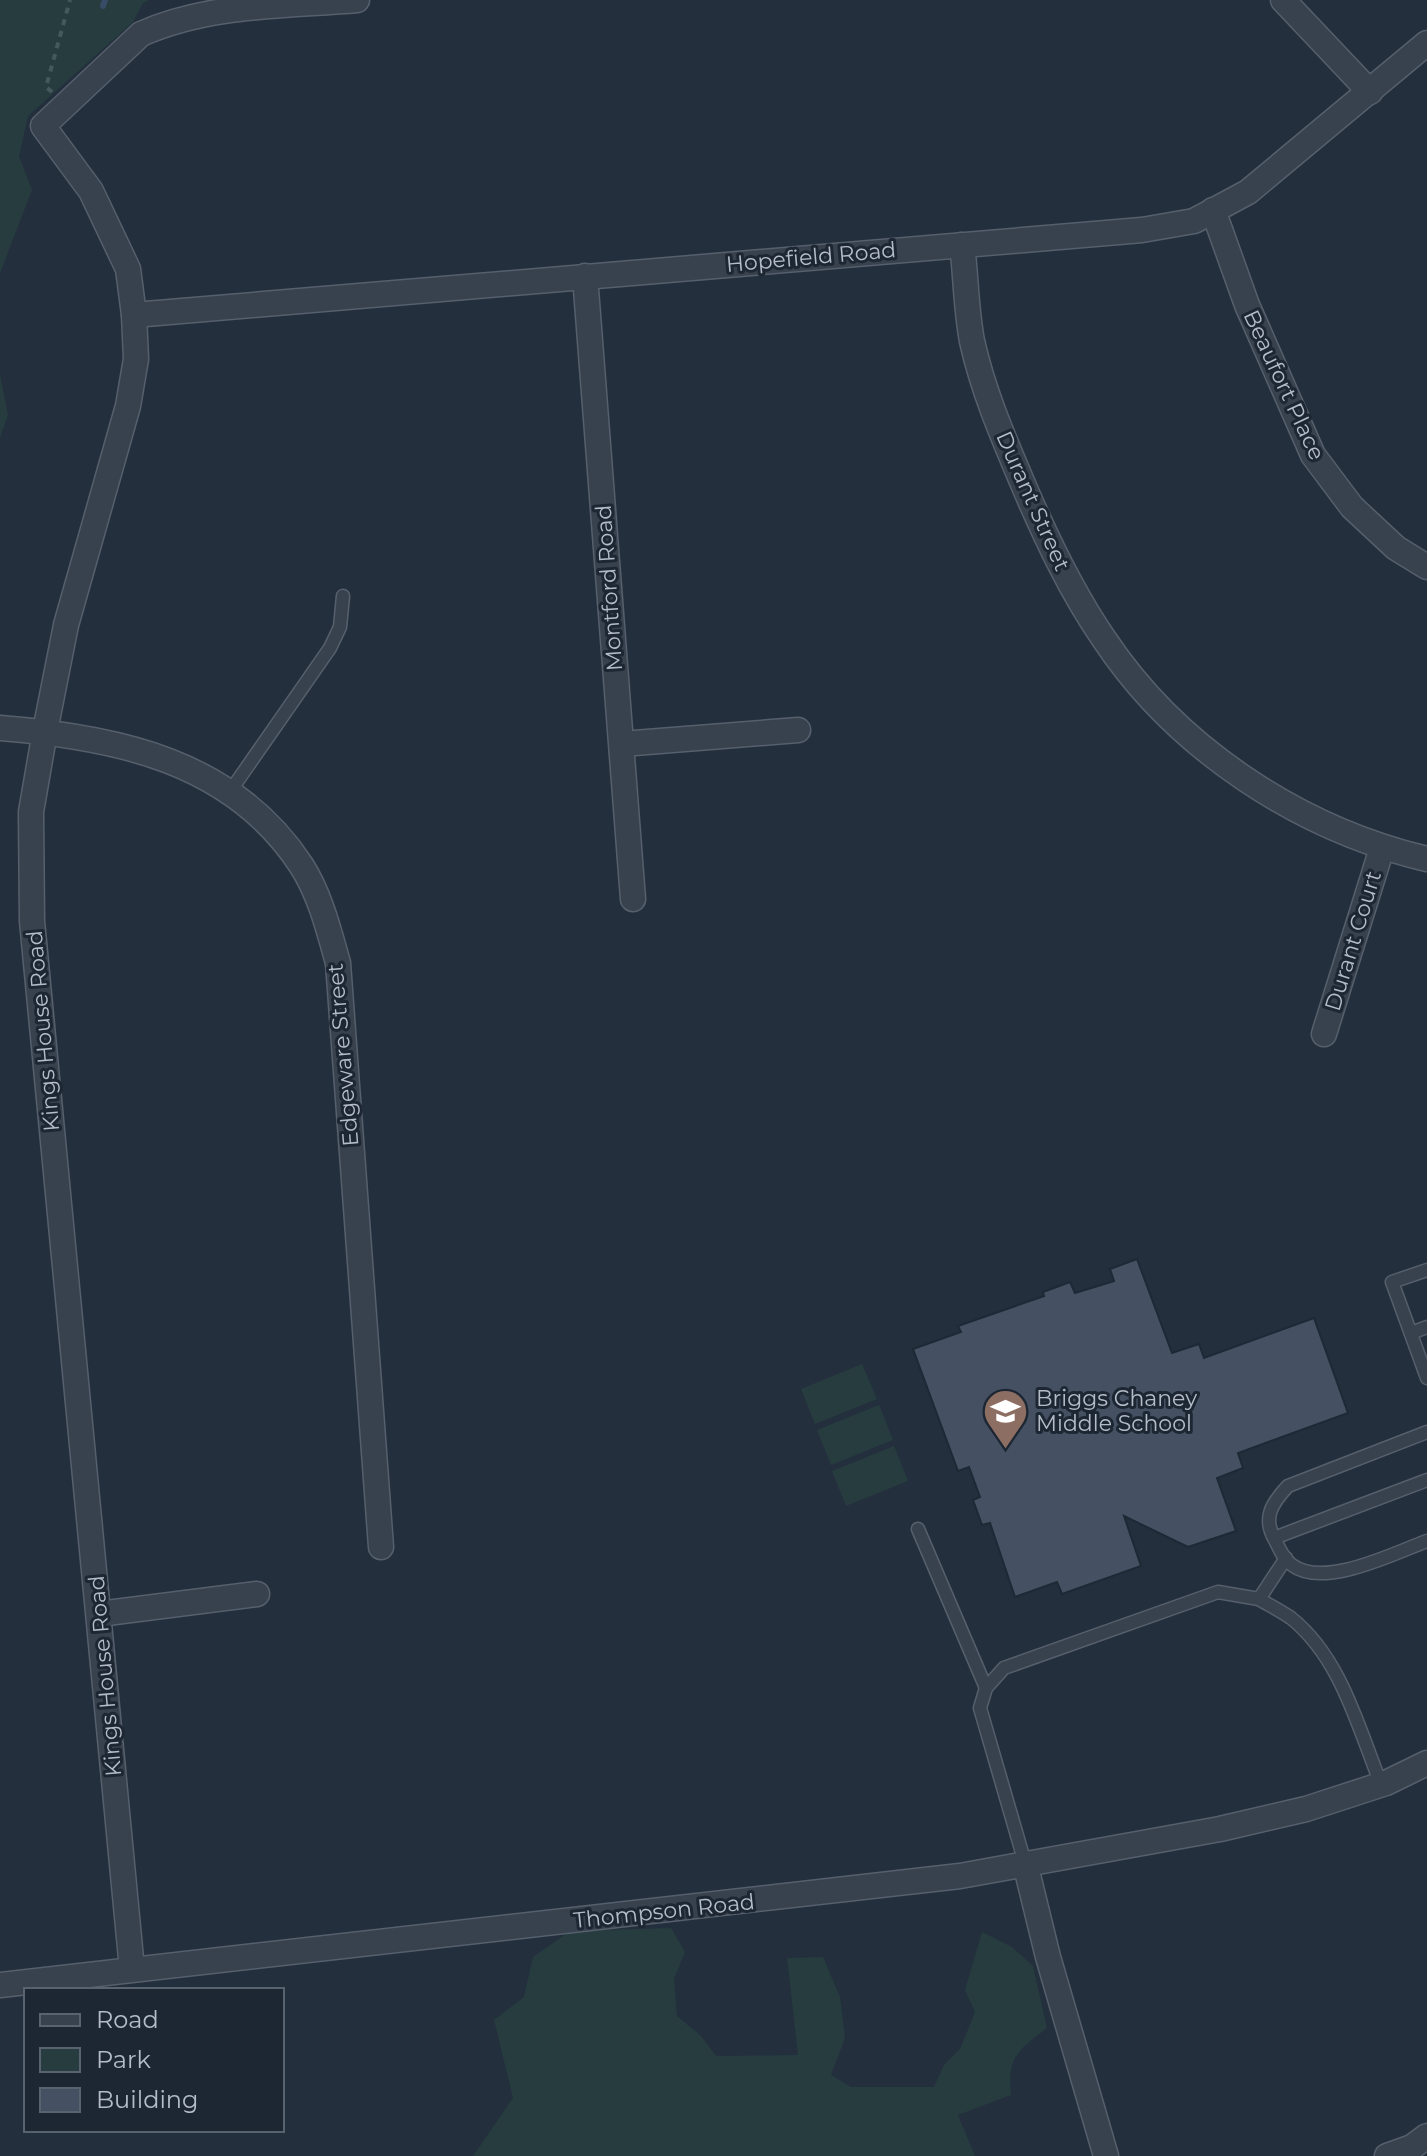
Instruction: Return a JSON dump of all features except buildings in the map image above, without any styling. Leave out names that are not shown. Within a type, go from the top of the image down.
[{"type":"street","points":[[67,104],[141,34],[160,25],[203,13],[357,0]]},
{"type":"street","points":[[1283,0],[1370,92]]},
{"type":"street","name":"Hopefield Road","points":[[134,315],[1142,230],[1194,221],[1248,192],[1427,43]]},
{"type":"street","name":"Kings House Road","points":[[67,104],[43,126],[91,191],[128,269],[136,359],[128,406],[66,625],[45,731],[31,812],[32,921],[132,1969]]},
{"type":"street","name":"Beaufort Place","points":[[1213,210],[1247,305],[1313,455],[1352,507],[1396,548],[1427,567]]},
{"type":"street","name":"Durant Street","points":[[962,245],[972,339],[988,399],[1051,550],[1104,641],[1160,708],[1230,770],[1298,810],[1382,848],[1427,859]]},
{"type":"street","name":"Montford Road","points":[[585,276],[633,899]]},
{"type":"street","name":"Edgeware Street","points":[[0,728],[45,731],[143,750],[200,773],[261,816],[302,866],[327,923],[338,963],[381,1547]]},
{"type":"street","points":[[622,744],[798,730]]},
{"type":"street","name":"Durant Court","points":[[1324,1034],[1382,848]]},
{"type":"street","points":[[99,1614],[257,1594]]},
{"type":"street","name":"Thompson Road","points":[[0,1985],[913,1883],[1220,1829],[1306,1809],[1381,1784],[1427,1763]]},
{"type":"street","points":[[1025,1863],[1048,1957],[1106,2156]]},
{"type":"street","points":[[1387,2156],[1412,2147],[1427,2136]]},
{"type":"lane","points":[[229,793],[330,648],[340,627],[343,596]]},
{"type":"lane","points":[[1427,1270],[1392,1282],[1427,1378]]},
{"type":"lane","points":[[1411,1333],[1427,1327]]},
{"type":"lane","points":[[1427,1432],[1288,1486],[1275,1500],[1268,1517],[1274,1538],[1286,1558],[1291,1565],[1306,1572],[1338,1573],[1427,1541]]},
{"type":"lane","points":[[1274,1538],[1427,1480]]},
{"type":"lane","points":[[918,1529],[986,1688]]},
{"type":"lane","points":[[1259,1599],[1286,1558]]},
{"type":"lane","points":[[1025,1863],[980,1708],[986,1688],[1004,1668],[1218,1592],[1259,1599],[1291,1618],[1318,1646],[1340,1681],[1381,1784]]},
{"type":"path","points":[[67,104],[46,87],[70,0]]},
{"type":"green space","points":[[0,0],[149,0],[143,3],[133,22],[28,116],[19,156],[32,190],[0,273]]},
{"type":"green space","points":[[0,375],[8,415],[0,438]]},
{"type":"green space","points":[[862,1364],[877,1399],[815,1424],[801,1389]]},
{"type":"green space","points":[[879,1405],[893,1440],[831,1465],[817,1430]]},
{"type":"green space","points":[[894,1446],[908,1481],[846,1506],[832,1471]]},
{"type":"green space","points":[[671,1928],[685,1952],[674,1979],[677,2016],[701,2036],[716,2056],[798,2055],[787,1958],[823,1957],[840,1997],[845,2038],[831,2075],[851,2087],[934,2087],[944,2065],[960,2049],[975,2012],[965,1990],[982,1932],[1012,1947],[1033,1966],[1047,2028],[1022,2049],[1013,2063],[1011,2095],[958,2115],[975,2156],[473,2156],[513,2098],[494,2020],[524,1997],[533,1957],[570,1931]]},
{"type":"waterway","points":[[103,6],[105,0]]},
{"type":"place","name":"Briggs Chaney Middle School","points":[[1005,1450]]}]
